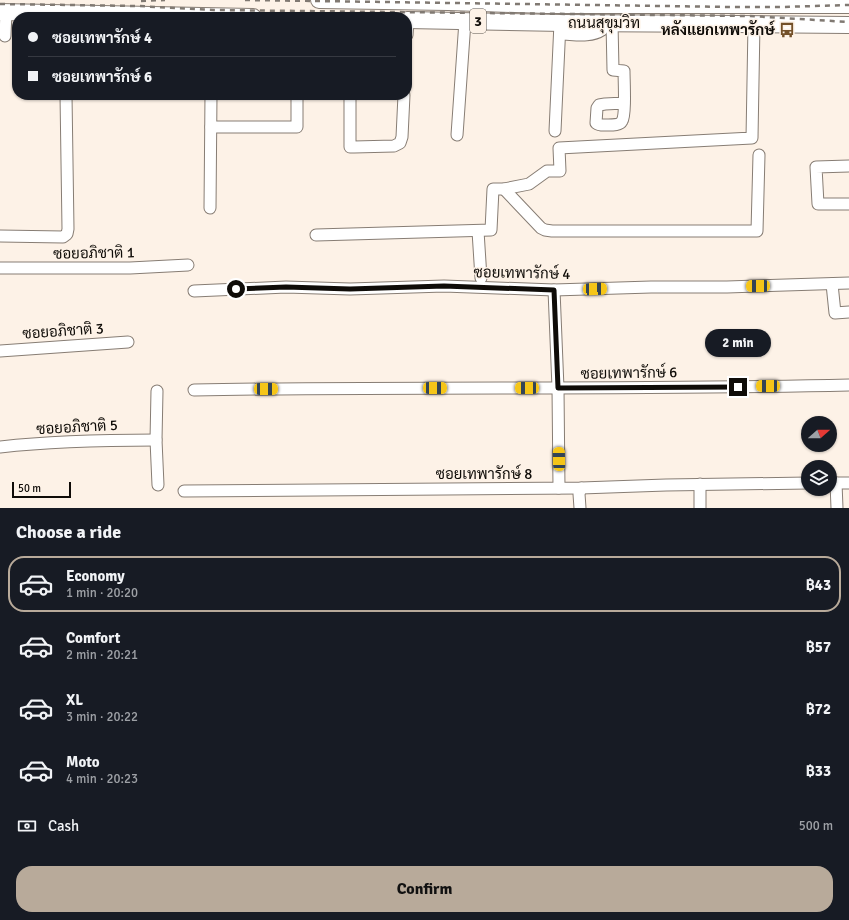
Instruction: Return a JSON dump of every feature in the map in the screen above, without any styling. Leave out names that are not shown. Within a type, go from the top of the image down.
[{"type":"highway","name":"ถนนสุขุมวิท","points":[[318,0],[546,5],[728,2],[849,5]]},
{"type":"highway","points":[[4,8],[96,12]]},
{"type":"highway","name":"ถนนสุขุมวิท","points":[[412,25],[465,21],[560,28],[607,23],[849,26]]},
{"type":"street","points":[[3,36],[4,8]]},
{"type":"street","points":[[457,135],[465,21]]},
{"type":"street","points":[[607,23],[613,70],[624,71],[624,103]]},
{"type":"street","points":[[316,235],[491,230],[493,189],[529,184],[547,171],[560,171],[559,148],[752,138],[754,24]]},
{"type":"street","points":[[555,131],[560,28]]},
{"type":"street","points":[[0,236],[63,237],[67,234],[66,100]]},
{"type":"street","points":[[210,208],[211,100]]},
{"type":"street","points":[[211,127],[297,128],[297,100]]},
{"type":"street","points":[[350,100],[350,147],[394,146],[400,143],[402,137],[404,100]]},
{"type":"street","points":[[504,188],[541,228],[546,230],[757,231],[760,155]]},
{"type":"street","points":[[849,166],[816,167],[818,204],[849,204]]},
{"type":"street","points":[[478,231],[481,278]]},
{"type":"street","name":"ซอยอภิชาติ 1","points":[[0,268],[130,268],[188,265]]},
{"type":"street","points":[[832,284],[834,313],[849,312]]},
{"type":"street","name":"ซอยเทพารักษ์ 4","points":[[194,291],[286,287],[350,289],[444,286],[554,290],[849,284]]},
{"type":"street","points":[[554,290],[558,388],[559,488]]},
{"type":"street","name":"ซอยอภิชาติ 3","points":[[0,351],[128,342]]},
{"type":"street","name":"ซอยเทพารักษ์ 6","points":[[194,390],[290,388],[558,388],[849,385]]},
{"type":"street","points":[[157,391],[156,440],[158,485]]},
{"type":"street","name":"ซอยอภิชาติ 5","points":[[0,447],[100,440],[156,440]]},
{"type":"street","points":[[837,483],[849,482]]},
{"type":"street","name":"ซอยเทพารักษ์ 8","points":[[184,491],[581,488],[700,484],[801,483]]},
{"type":"street","points":[[700,484],[700,508]]},
{"type":"street","points":[[580,508],[579,494],[581,488]]},
{"type":"street","points":[[835,496],[837,508]]},
{"type":"railway","points":[[141,1],[165,0]]},
{"type":"railway","points":[[245,0],[731,7],[849,5]]},
{"type":"railway","points":[[0,4],[138,6],[214,10],[393,12]]},
{"type":"railway","points":[[412,12],[750,16],[849,22]]},
{"type":"place","name":"หลังแยกเทพารักษ์","points":[[787,30]]},
{"type":"route","points":[[236,289],[286,287],[350,289],[444,286],[554,290],[558,388],[738,387]]}]
